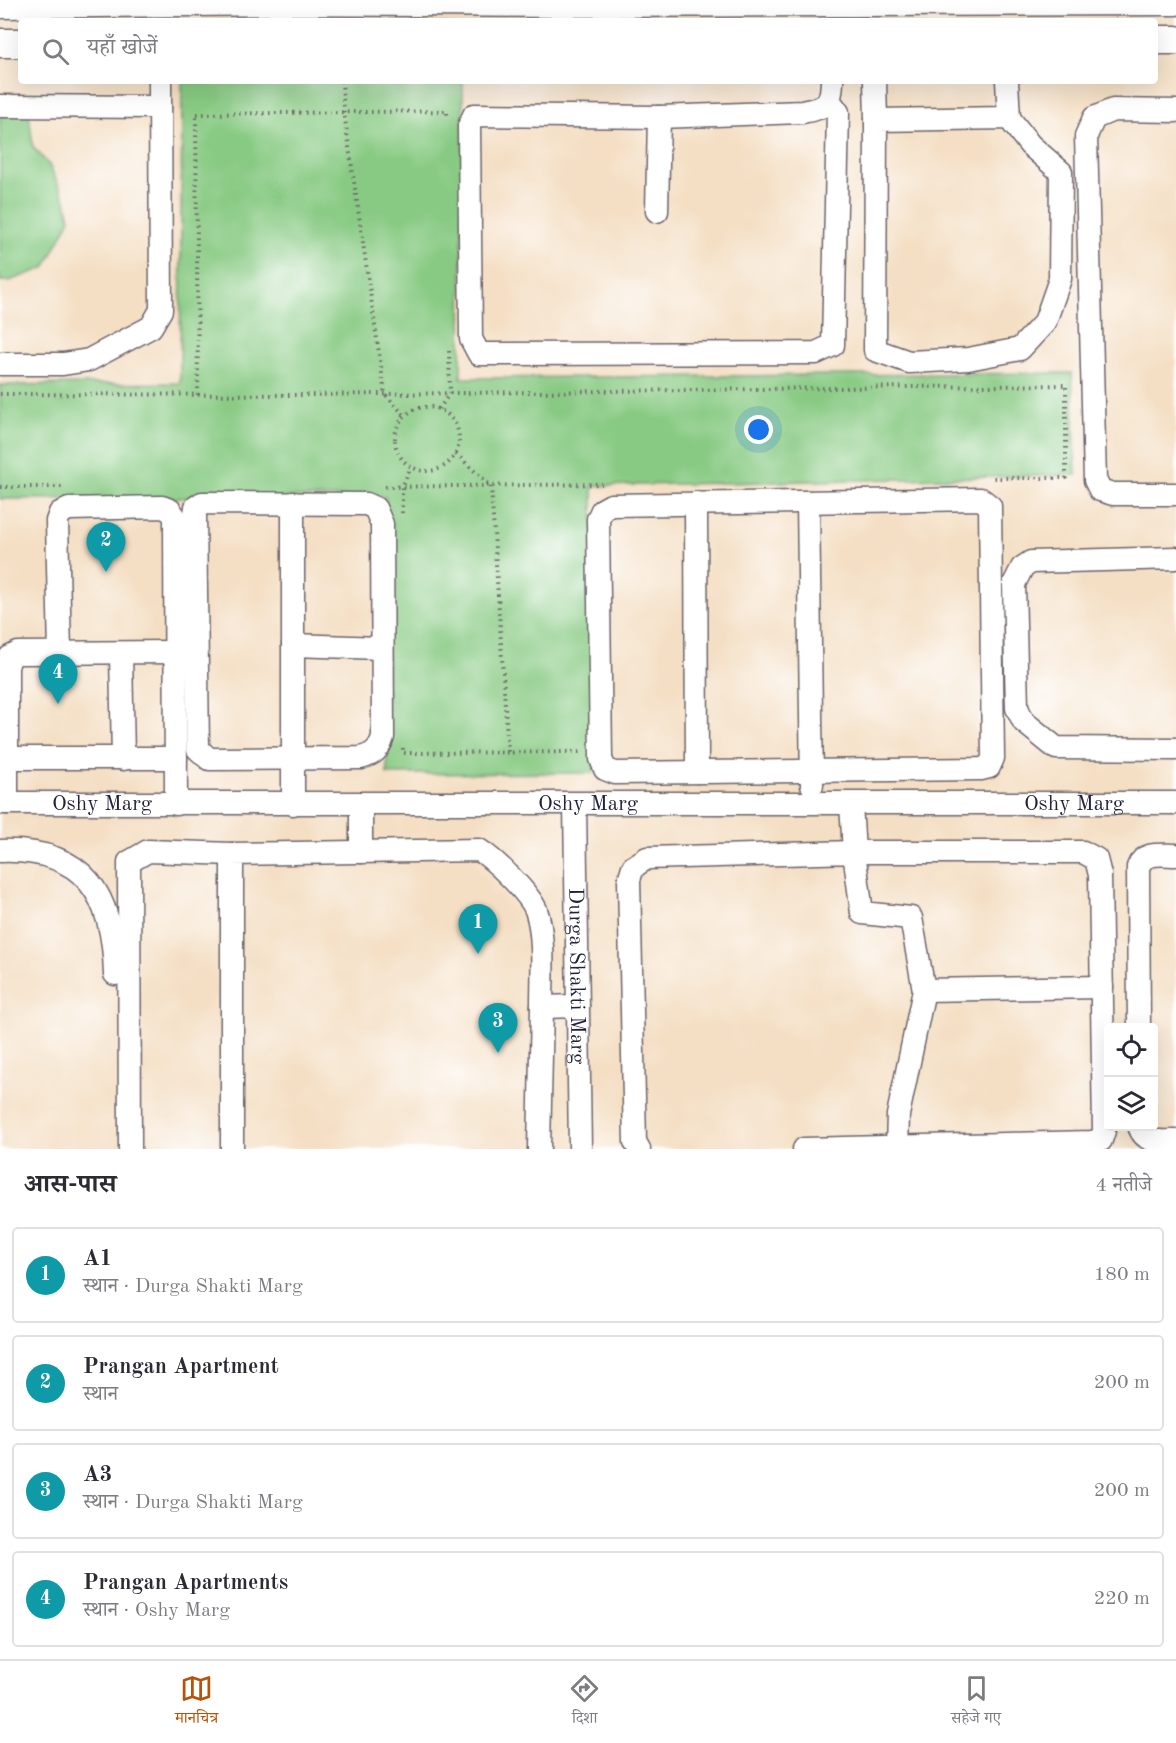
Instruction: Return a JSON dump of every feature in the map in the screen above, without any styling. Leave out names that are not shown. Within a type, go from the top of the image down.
[{"type":"street","points":[[0,4],[152,12],[284,1],[554,3],[1176,1]]},
{"type":"street","points":[[1158,40],[1176,40]]},
{"type":"street","points":[[0,43],[18,43]]},
{"type":"street","points":[[0,364],[63,364],[89,360],[151,327],[161,310],[163,281],[160,84]]},
{"type":"street","points":[[875,84],[875,350],[909,362],[968,359],[1020,349],[1045,322],[1060,279],[1060,172],[1030,145],[1009,118],[1007,84]]},
{"type":"street","points":[[830,90],[838,112],[833,345],[816,352],[804,353],[479,354],[471,339],[469,126],[474,115],[659,117],[802,112],[823,108],[830,90]]},
{"type":"street","points":[[0,106],[160,107]]},
{"type":"street","points":[[1176,111],[1113,110],[1094,118],[1086,136],[1095,480],[1100,490],[1113,494],[1176,494]]},
{"type":"street","points":[[657,212],[659,117]]},
{"type":"street","points":[[876,120],[1009,118]]},
{"type":"street","points":[[981,499],[986,501],[990,506],[993,758],[989,766],[981,769],[615,773],[605,769],[601,759],[598,519],[602,510],[610,505],[696,503],[981,499]]},
{"type":"street","points":[[808,502],[813,803]]},
{"type":"street","points":[[201,503],[293,503],[366,504],[375,508],[382,524],[381,648],[383,737],[380,748],[361,758],[209,759],[198,749],[196,507],[201,503]]},
{"type":"street","points":[[293,503],[293,804]]},
{"type":"street","points":[[696,503],[697,772]]},
{"type":"street","points":[[60,654],[57,521],[60,513],[69,509],[93,508],[162,507],[170,510],[175,517],[176,804]]},
{"type":"street","points":[[1176,558],[1031,562],[1022,568],[1014,584],[1017,708],[1024,722],[1056,748],[1176,749]]},
{"type":"street","points":[[293,645],[381,648]]},
{"type":"street","points":[[3,803],[7,758],[10,657],[18,653],[175,652]]},
{"type":"street","points":[[121,653],[123,759]]},
{"type":"street","points":[[7,758],[176,758]]},
{"type":"street","name":"Oshy Marg","points":[[3,803],[1176,803]]},
{"type":"street","points":[[361,804],[361,852]]},
{"type":"street","name":"Durga Shakti Marg","points":[[575,804],[580,1149]]},
{"type":"street","points":[[851,804],[854,852],[862,913],[911,918],[924,990],[898,1115],[897,1147]]},
{"type":"street","points":[[0,851],[29,850],[76,867],[105,905],[114,946],[119,1149]]},
{"type":"street","points":[[130,1149],[129,862],[148,851],[232,854],[479,850],[493,859],[536,910],[542,952],[539,1149]]},
{"type":"street","points":[[639,1149],[635,1142],[629,880],[633,867],[647,858],[854,852],[1083,852],[1096,859],[1100,875],[1102,987],[1104,1131],[1101,1140],[804,1149]]},
{"type":"street","points":[[232,854],[232,1149]]},
{"type":"street","points":[[1139,1023],[1138,867],[1141,859],[1148,855],[1176,855]]},
{"type":"street","points":[[924,990],[1102,987]]},
{"type":"street","points":[[542,1007],[578,1006]]},
{"type":"street","points":[[1141,1131],[1152,1141],[1176,1141]]},
{"type":"path","points":[[342,84],[344,112],[385,394],[405,416]]},
{"type":"path","points":[[198,394],[196,114],[447,111],[447,123]]},
{"type":"path","points":[[439,410],[450,393],[449,346]]},
{"type":"path","points":[[0,394],[385,394],[1066,385],[1066,478],[984,478]]},
{"type":"path","points":[[419,408],[439,410],[450,418],[457,429],[459,441],[456,454],[438,469],[425,471],[411,467],[396,450],[395,438],[398,425],[405,416],[419,408]]},
{"type":"path","points":[[456,454],[491,486],[508,752]]},
{"type":"path","points":[[402,522],[402,487],[411,467]]},
{"type":"path","points":[[585,484],[585,496]]},
{"type":"path","points":[[378,487],[609,484]]},
{"type":"path","points":[[0,487],[71,487]]},
{"type":"path","points":[[403,741],[404,753],[587,752]]},
{"type":"green space","points":[[182,84],[463,84],[461,378],[1072,373],[1076,475],[593,486],[594,773],[387,774],[386,497],[0,499],[0,385],[180,383]]},
{"type":"green space","points":[[0,113],[29,113],[33,147],[49,165],[66,201],[70,219],[45,268],[9,281],[0,281]]},
{"type":"place","name":"Prangan Apartment","points":[[106,572]]},
{"type":"place","name":"Prangan Apartments","points":[[58,704]]},
{"type":"place","name":"A1","points":[[478,954]]},
{"type":"place","name":"A3","points":[[498,1053]]}]
